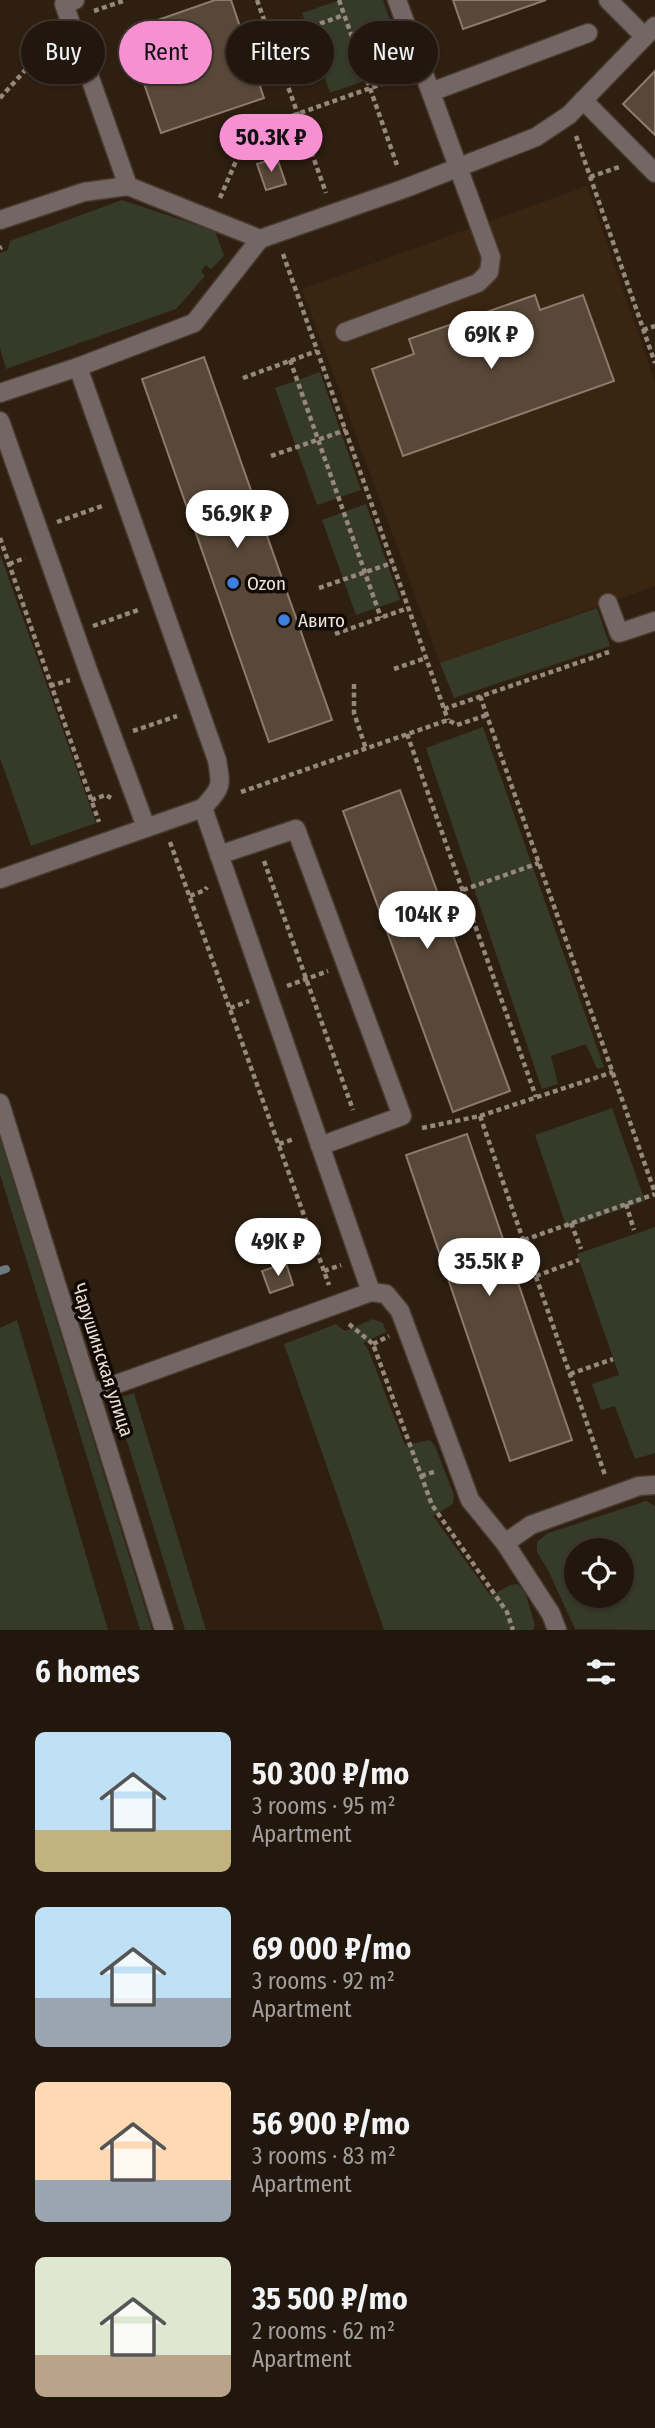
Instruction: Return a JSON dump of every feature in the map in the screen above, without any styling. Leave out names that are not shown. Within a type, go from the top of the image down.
[{"type":"street","points":[[70,21],[64,4],[75,0]]},
{"type":"street","points":[[345,332],[478,283],[489,272],[491,257],[397,0]]},
{"type":"street","points":[[0,393],[194,323],[260,239],[536,137],[569,116],[650,31],[608,0]]},
{"type":"street","points":[[430,92],[588,33]]},
{"type":"street","points":[[92,84],[128,186]]},
{"type":"street","points":[[583,100],[655,173]]},
{"type":"street","points":[[0,220],[84,192],[128,186],[260,239]]},
{"type":"street","points":[[0,879],[203,808],[219,789],[221,782],[217,760],[78,366]]},
{"type":"street","points":[[0,421],[146,827]]},
{"type":"street","points":[[608,603],[619,633],[655,621]]},
{"type":"street","points":[[203,808],[372,1292]]},
{"type":"street","points":[[219,855],[296,829],[402,1115],[320,1146]]},
{"type":"street","name":"Чарушинская улица","points":[[0,1103],[164,1630]]},
{"type":"street","points":[[92,1393],[372,1292],[386,1294],[400,1311],[470,1500],[505,1543],[551,1614],[557,1630]]},
{"type":"street","points":[[505,1543],[531,1525],[639,1486],[655,1485]]},
{"type":"path","points":[[93,11],[126,0]]},
{"type":"path","points":[[257,0],[265,21]]},
{"type":"path","points":[[339,0],[391,147]]},
{"type":"path","points":[[327,21],[344,15]]},
{"type":"path","points":[[0,98],[21,75]]},
{"type":"path","points":[[288,84],[334,213]]},
{"type":"path","points":[[209,194],[221,198],[249,131],[381,84]]},
{"type":"path","points":[[569,116],[655,363]]},
{"type":"path","points":[[273,254],[282,250],[448,720],[457,725],[487,715]]},
{"type":"path","points":[[643,330],[655,326]]},
{"type":"path","points":[[243,378],[317,351]]},
{"type":"path","points":[[290,360],[381,618]]},
{"type":"path","points":[[271,456],[345,430]]},
{"type":"path","points":[[60,533],[56,522],[124,499]]},
{"type":"path","points":[[0,538],[106,842]]},
{"type":"path","points":[[319,588],[392,563]]},
{"type":"path","points":[[92,626],[161,602]]},
{"type":"path","points":[[335,634],[408,608]]},
{"type":"path","points":[[88,614],[96,636]]},
{"type":"path","points":[[444,709],[618,649]]},
{"type":"path","points":[[394,669],[426,657]]},
{"type":"path","points":[[354,684],[354,713],[366,749]]},
{"type":"path","points":[[480,696],[655,1193],[524,1240]]},
{"type":"path","points":[[132,743],[128,732],[198,709]]},
{"type":"path","points":[[221,782],[236,778],[241,792],[448,720]]},
{"type":"path","points":[[407,734],[536,1097]]},
{"type":"path","points":[[91,800],[106,796],[113,799],[114,808]]},
{"type":"path","points":[[98,819],[104,816]]},
{"type":"path","points":[[169,838],[333,1296]]},
{"type":"path","points":[[257,843],[360,1131]]},
{"type":"path","points":[[463,890],[540,863]]},
{"type":"path","points":[[230,1008],[346,964]]},
{"type":"path","points":[[422,1128],[480,1116],[613,1072]]},
{"type":"path","points":[[480,1116],[607,1479]]},
{"type":"path","points":[[626,1204],[634,1230]]},
{"type":"path","points":[[571,1223],[581,1249]]},
{"type":"path","points":[[536,1276],[579,1261]]},
{"type":"path","points":[[358,1321],[349,1324],[373,1344],[432,1505],[507,1612],[513,1630]]},
{"type":"path","points":[[373,1344],[391,1335],[392,1326]]},
{"type":"path","points":[[570,1374],[613,1359]]},
{"type":"shaded area","points":[[587,186],[655,382],[655,586],[440,663],[302,289]]},
{"type":"green space","points":[[340,0],[383,0],[390,21],[348,21],[348,84],[355,84],[330,93],[327,84],[334,84],[334,21],[305,21],[302,13]]},
{"type":"green space","points":[[122,200],[215,231],[224,256],[211,269],[206,265],[201,271],[205,276],[176,309],[6,369],[0,348],[0,253],[8,250],[10,241]]},
{"type":"green space","points":[[320,372],[361,490],[317,505],[275,388]]},
{"type":"green space","points":[[366,504],[400,600],[356,615],[322,520]]},
{"type":"green space","points":[[0,554],[96,823],[31,846],[0,758]]},
{"type":"green space","points":[[597,608],[610,646],[454,698],[440,663]]},
{"type":"green space","points":[[483,727],[604,1067],[597,1069],[586,1044],[551,1056],[558,1084],[542,1089],[426,748]]},
{"type":"green space","points":[[612,1108],[645,1201],[567,1228],[535,1135]]},
{"type":"green space","points":[[0,1138],[152,1630],[140,1630],[0,1174]]},
{"type":"green space","points":[[655,1227],[655,1453],[635,1459],[615,1406],[601,1410],[592,1384],[619,1375],[577,1254]]},
{"type":"green space","points":[[373,1319],[383,1323],[386,1332],[363,1343],[368,1349],[405,1445],[430,1440],[435,1446],[454,1495],[453,1504],[433,1516],[491,1596],[510,1585],[518,1584],[525,1592],[535,1625],[533,1630],[384,1630],[284,1344],[336,1324],[345,1331]]},
{"type":"green space","points":[[17,1320],[108,1630],[0,1630],[0,1328]]},
{"type":"green space","points":[[134,1393],[206,1630],[185,1630],[114,1399]]},
{"type":"green space","points":[[646,1501],[655,1506],[655,1630],[575,1629],[565,1608],[634,1608],[634,1538],[564,1538],[564,1605],[537,1552],[537,1542],[548,1533]]},
{"type":"building","points":[[215,0],[231,0],[238,21],[226,21],[226,84],[259,84],[264,98],[161,133],[144,84],[212,84],[212,21],[155,21]]},
{"type":"building","points":[[453,0],[546,0],[463,29]]},
{"type":"building","points":[[655,71],[655,135],[623,104]]},
{"type":"building","points":[[277,158],[286,184],[266,190],[257,164]]},
{"type":"building","points":[[535,295],[540,310],[583,295],[614,381],[403,456],[372,369],[414,354],[409,339]]},
{"type":"building","points":[[204,357],[332,720],[269,742],[142,379]]},
{"type":"building","points":[[400,790],[510,1091],[453,1112],[343,811]]},
{"type":"building","points":[[467,1134],[572,1440],[510,1461],[406,1155]]},
{"type":"building","points":[[286,1263],[293,1285],[270,1293],[262,1271]]},
{"type":"waterway","points":[[0,1271],[6,1269]]},
{"type":"place","name":"Ozon","points":[[233,583]]},
{"type":"place","name":"Авито","points":[[284,620]]}]
